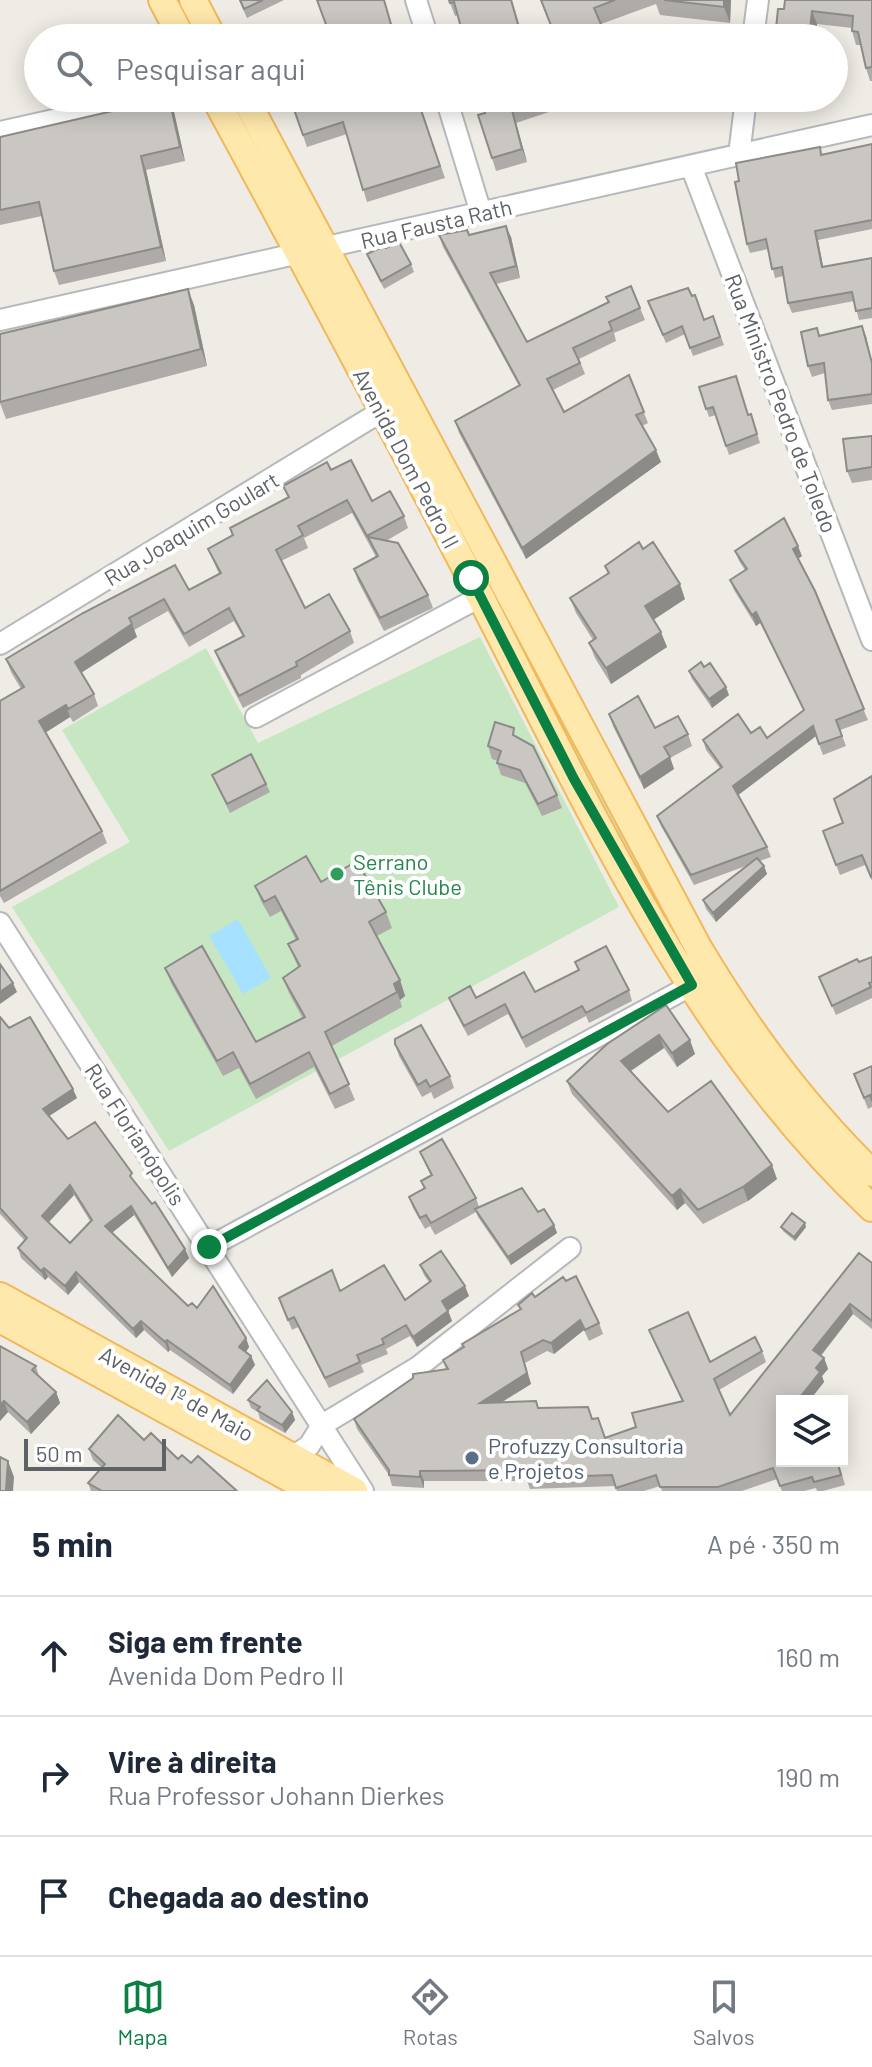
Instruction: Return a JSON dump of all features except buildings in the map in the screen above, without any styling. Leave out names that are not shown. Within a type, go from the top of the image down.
[{"type":"main road","points":[[162,0],[175,24]]},
{"type":"main road","points":[[193,0],[206,24]]},
{"type":"main road","name":"Avenida Dom Pedro II","points":[[222,112],[574,779],[692,985],[779,1109],[872,1208]]},
{"type":"main road","name":"Avenida Dom Pedro II","points":[[252,112],[706,961],[770,1057],[820,1119],[872,1173]]},
{"type":"main road","name":"Avenida 1º de Maio","points":[[0,1296],[354,1491]]},
{"type":"main road","name":"Avenida 1º de Maio","points":[[0,1319],[313,1491]]},
{"type":"street","points":[[416,0],[424,24]]},
{"type":"street","points":[[755,24],[758,0]]},
{"type":"street","points":[[0,132],[89,112]]},
{"type":"street","points":[[450,112],[481,213]]},
{"type":"street","points":[[739,155],[744,112]]},
{"type":"street","name":"Rua Fausta Rath","points":[[0,320],[872,125]]},
{"type":"street","name":"Rua Ministro Pedro de Toledo","points":[[691,166],[872,640]]},
{"type":"street","name":"Rua Joaquim Goulart","points":[[0,644],[382,411]]},
{"type":"street","points":[[256,717],[480,597]]},
{"type":"street","name":"Rua Florianópolis","points":[[0,923],[363,1491]]},
{"type":"street","points":[[209,1247],[692,985]]},
{"type":"street","points":[[292,1457],[309,1446],[322,1425],[406,1375],[570,1248]]},
{"type":"green space","points":[[327,271],[659,896],[825,1136],[872,1186],[872,1195],[783,1096],[654,905],[322,278]]},
{"type":"green space","name":"Serrano Tênis Clube","points":[[480,637],[619,907],[169,1151],[12,907],[130,842],[62,730],[206,648],[258,743]]},
{"type":"water","points":[[238,919],[271,978],[243,994],[209,936]]},
{"type":"place","name":"Serrano Tênis Clube","points":[[337,874]]},
{"type":"place","name":"Profuzzy Consultoria e Projetos","points":[[472,1458]]},
{"type":"route","points":[[209,1247],[692,985],[574,779],[471,578]]}]
